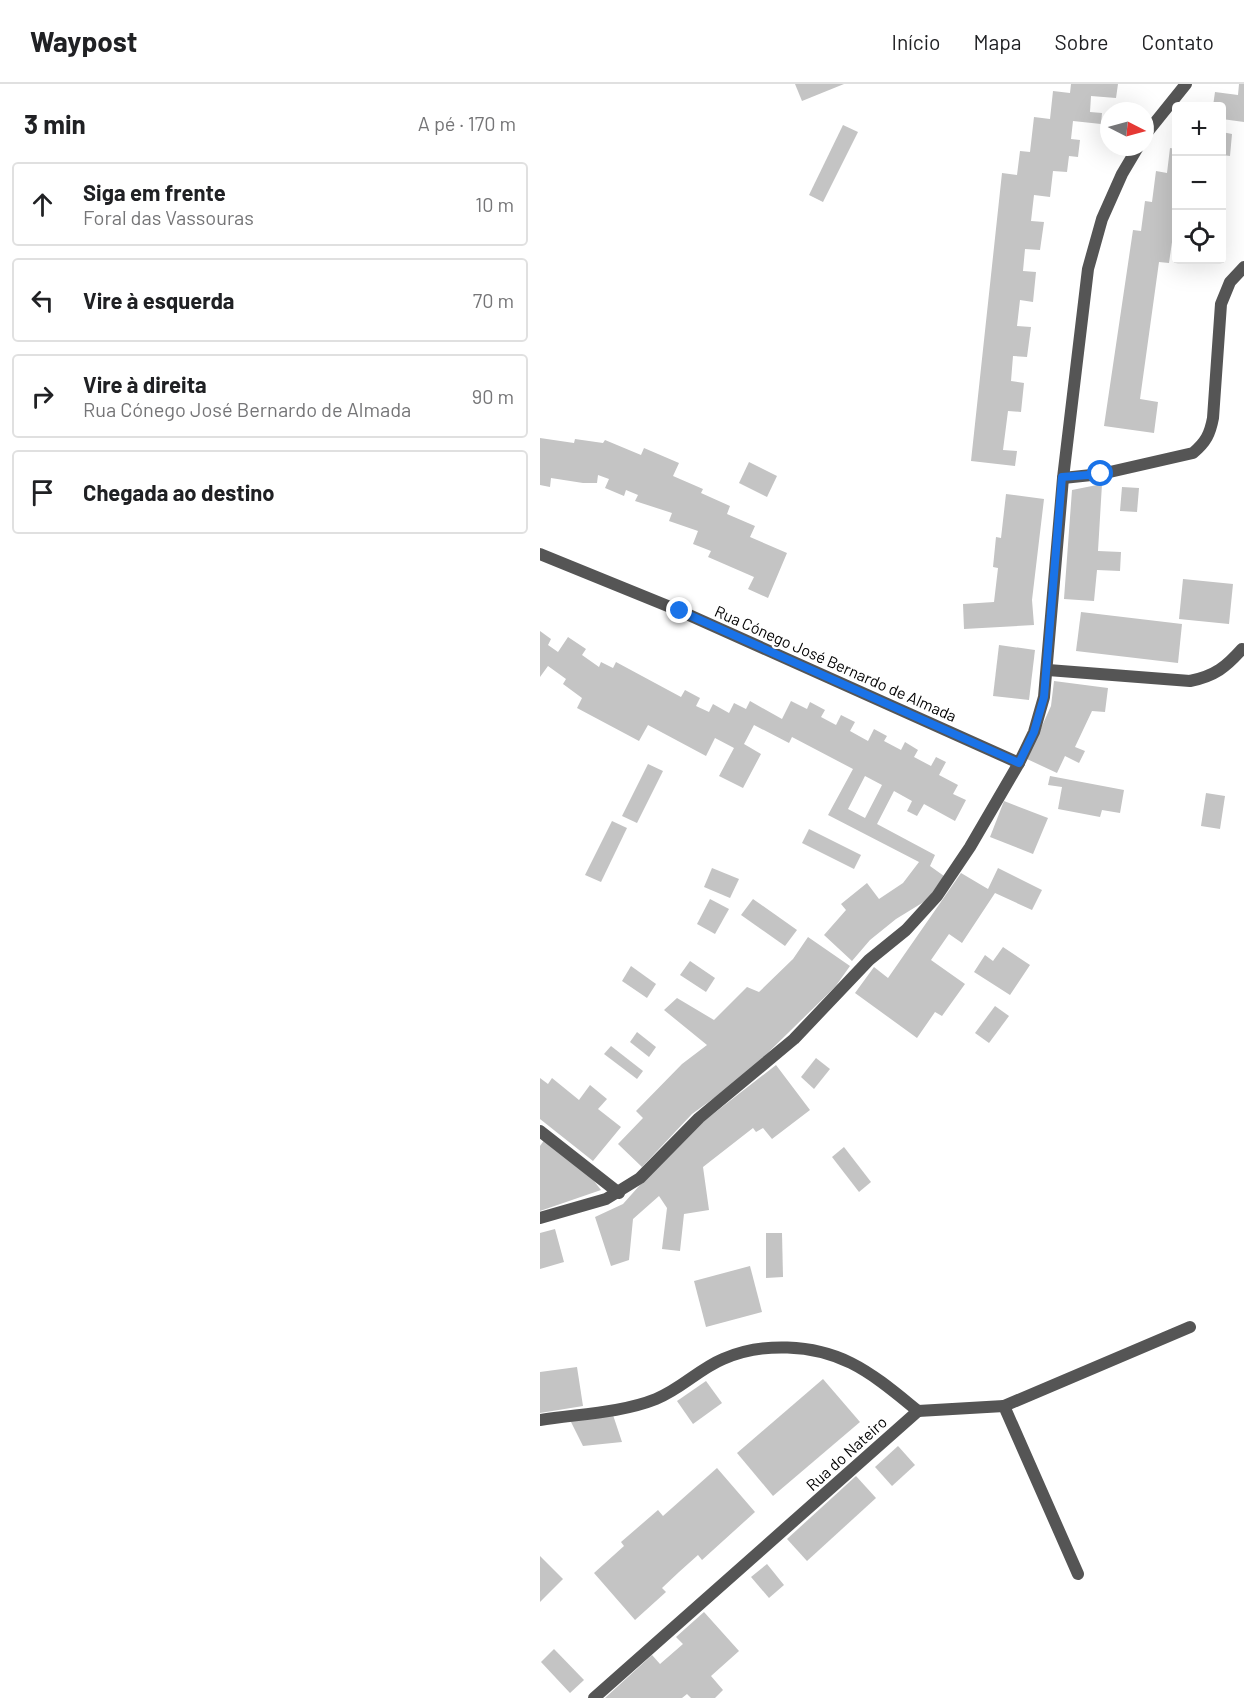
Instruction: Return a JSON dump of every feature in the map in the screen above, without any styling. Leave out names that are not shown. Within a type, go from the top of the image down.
[{"type":"street","points":[[1154,124],[1186,84]]},
{"type":"street","points":[[540,1218],[586,1206],[619,1193],[640,1178],[699,1118],[794,1039],[869,960],[906,930],[937,896],[970,848],[1019,763],[1034,732],[1044,697],[1048,670],[1062,477],[1088,269],[1102,219],[1133,156]]},
{"type":"street","points":[[1062,477],[1101,474],[1193,453],[1203,444],[1209,435],[1213,418],[1221,304],[1230,282],[1244,267]]},
{"type":"street","name":"Rua Cónego José Bernardo de Almada","points":[[540,554],[680,611],[1019,763]]},
{"type":"street","points":[[1048,670],[1190,681],[1210,677],[1224,669],[1242,648]]},
{"type":"street","points":[[540,1131],[619,1193]]},
{"type":"street","points":[[540,1420],[624,1407],[653,1400],[670,1393],[721,1360],[774,1347],[814,1350],[851,1363],[918,1411],[1005,1406],[1190,1327]]},
{"type":"street","points":[[1005,1406],[1078,1574]]},
{"type":"street","name":"Rua do Nateiro","points":[[594,1698],[918,1411]]},
{"type":"building","points":[[795,84],[844,84],[802,101]]},
{"type":"building","points":[[1071,84],[1118,84],[1116,98],[1091,96],[1090,112],[1100,113],[1100,124],[1073,121],[1071,139],[1080,140],[1078,157],[1069,156],[1067,172],[1053,171],[1050,197],[1034,195],[1031,221],[1044,222],[1040,250],[1025,249],[1023,271],[1036,272],[1033,302],[1020,300],[1017,326],[1031,327],[1027,357],[1013,356],[1011,381],[1024,383],[1021,412],[1008,411],[1003,450],[1017,451],[1015,466],[971,461],[1002,173],[1017,175],[1020,151],[1030,152],[1034,117],[1050,119],[1053,91],[1070,93]]},
{"type":"building","points":[[1239,84],[1244,84],[1244,122],[1226,120],[1226,102],[1214,102],[1215,92],[1238,95]]},
{"type":"building","points":[[843,125],[858,132],[823,202],[809,195]]},
{"type":"building","points":[[1226,133],[1232,134],[1230,156],[1226,156]]},
{"type":"building","points":[[1170,148],[1172,148],[1172,242],[1169,263],[1159,262],[1140,399],[1158,402],[1154,433],[1104,426],[1133,230],[1141,231],[1145,201],[1152,202],[1156,171],[1167,173]]},
{"type":"building","points":[[540,438],[574,443],[575,439],[603,443],[605,440],[641,455],[644,448],[679,463],[673,476],[703,489],[701,493],[730,506],[727,514],[755,526],[750,537],[787,553],[768,598],[748,589],[754,577],[708,557],[711,551],[693,544],[698,531],[669,521],[672,513],[635,501],[638,495],[626,490],[624,496],[605,488],[609,479],[598,475],[597,483],[583,483],[551,478],[550,487],[540,485]]},
{"type":"building","points":[[749,462],[777,476],[767,497],[739,483]]},
{"type":"building","points":[[1102,484],[1098,551],[1121,552],[1120,571],[1097,570],[1094,601],[1064,599],[1072,490]]},
{"type":"building","points":[[1122,487],[1139,488],[1137,512],[1120,511]]},
{"type":"building","points":[[1006,494],[1044,499],[1032,600],[1034,625],[964,629],[963,604],[994,602],[998,568],[993,567],[996,537],[1001,538]]},
{"type":"building","points":[[1183,579],[1233,584],[1229,624],[1179,619]]},
{"type":"building","points":[[1081,612],[1182,624],[1178,663],[1076,651]]},
{"type":"building","points":[[540,631],[551,639],[548,645],[558,652],[568,637],[586,649],[582,655],[599,667],[601,662],[613,668],[616,662],[681,697],[685,690],[700,698],[696,706],[709,712],[713,704],[729,713],[734,703],[746,709],[750,701],[782,719],[791,701],[807,709],[810,702],[825,710],[821,717],[836,725],[841,715],[855,722],[850,731],[868,741],[874,729],[887,736],[884,741],[901,750],[905,742],[918,750],[914,757],[931,766],[936,757],[946,762],[939,775],[958,785],[953,794],[966,800],[955,821],[924,804],[917,816],[907,811],[912,801],[894,791],[877,824],[935,855],[930,866],[944,876],[927,900],[896,919],[870,940],[852,961],[824,935],[846,910],[841,904],[867,883],[879,899],[903,883],[919,862],[828,815],[853,769],[792,737],[789,743],[754,725],[744,744],[761,754],[743,788],[719,776],[734,748],[715,738],[706,756],[648,725],[639,741],[577,708],[582,698],[563,684],[566,679],[548,666],[540,677]],"holes":[[[865,776],[882,785],[865,818],[848,809]]]},
{"type":"building","points":[[999,645],[1035,650],[1029,700],[993,696]]},
{"type":"building","points":[[1054,681],[1108,688],[1105,712],[1092,711],[1075,747],[1085,751],[1079,763],[1065,756],[1057,773],[1027,759],[1051,706]]},
{"type":"building","points":[[648,764],[663,771],[637,823],[622,816]]},
{"type":"building","points":[[1050,776],[1124,790],[1120,813],[1102,810],[1100,817],[1058,809],[1062,787],[1048,785]]},
{"type":"building","points":[[1206,793],[1225,796],[1220,829],[1201,826]]},
{"type":"building","points":[[1004,801],[1048,818],[1033,854],[990,837]]},
{"type":"building","points":[[612,821],[627,828],[601,882],[585,875]]},
{"type":"building","points":[[809,829],[861,855],[854,869],[802,843]]},
{"type":"building","points":[[712,868],[739,879],[730,898],[704,887]]},
{"type":"building","points":[[998,868],[1042,890],[1032,910],[995,893],[962,943],[949,934],[931,960],[965,984],[942,1016],[935,1012],[917,1038],[855,993],[874,967],[888,978],[961,873],[988,889]]},
{"type":"building","points":[[710,899],[729,909],[715,934],[697,924]]},
{"type":"building","points":[[753,899],[797,930],[785,946],[741,915]]},
{"type":"building","points":[[808,937],[850,966],[835,987],[743,1077],[692,1114],[642,1167],[618,1144],[643,1118],[636,1111],[682,1064],[707,1045],[664,1010],[677,998],[714,1020],[747,987],[759,992],[793,959]]},
{"type":"building","points":[[1003,947],[1030,965],[1010,995],[974,972],[985,955],[993,961]]},
{"type":"building","points":[[690,961],[715,978],[706,992],[680,975]]},
{"type":"building","points":[[631,966],[656,984],[647,998],[622,981]]},
{"type":"building","points":[[995,1006],[1009,1016],[989,1043],[975,1033]]},
{"type":"building","points":[[637,1032],[656,1047],[649,1057],[630,1042]]},
{"type":"building","points":[[611,1046],[643,1071],[637,1079],[604,1054]]},
{"type":"building","points":[[816,1058],[830,1069],[814,1089],[801,1077]]},
{"type":"building","points":[[776,1065],[810,1110],[772,1139],[763,1128],[756,1132],[753,1128],[703,1167],[709,1210],[684,1214],[680,1251],[662,1249],[667,1208],[659,1196],[633,1219],[629,1260],[611,1266],[595,1217],[623,1204],[681,1139]]},
{"type":"building","points":[[540,1078],[548,1084],[552,1078],[579,1100],[590,1085],[607,1099],[598,1109],[621,1127],[593,1161],[540,1119]]},
{"type":"building","points":[[545,1139],[584,1168],[601,1190],[540,1211],[540,1146]]},
{"type":"building","points":[[844,1147],[871,1182],[859,1192],[832,1157]]},
{"type":"building","points":[[555,1229],[564,1262],[540,1269],[540,1233]]},
{"type":"building","points":[[766,1233],[782,1233],[783,1277],[766,1278]]},
{"type":"building","points":[[750,1266],[762,1312],[706,1327],[694,1281]]},
{"type":"building","points":[[577,1367],[583,1406],[540,1413],[540,1372]]},
{"type":"building","points":[[823,1379],[860,1422],[773,1496],[737,1453]]},
{"type":"building","points":[[706,1381],[722,1403],[693,1424],[677,1401]]},
{"type":"building","points":[[613,1415],[622,1442],[583,1446],[570,1420]]},
{"type":"building","points":[[898,1446],[915,1465],[892,1486],[875,1467]]},
{"type":"building","points":[[717,1468],[755,1512],[702,1560],[698,1555],[679,1572],[662,1588],[666,1592],[635,1620],[594,1573],[624,1546],[621,1542],[658,1510],[663,1516]]},
{"type":"building","points":[[856,1476],[876,1498],[807,1561],[787,1539]]},
{"type":"building","points":[[540,1556],[563,1579],[540,1602]]},
{"type":"building","points":[[767,1564],[784,1585],[769,1598],[751,1577]]},
{"type":"building","points":[[704,1612],[739,1651],[711,1676],[723,1690],[715,1698],[691,1698],[687,1694],[682,1698],[605,1698],[652,1655],[660,1664],[683,1644],[676,1637]]},
{"type":"building","points":[[554,1649],[584,1680],[570,1693],[541,1662]]},
{"type":"route","points":[[680,611],[1019,763],[1034,732],[1044,697],[1062,477],[1101,474]]}]
